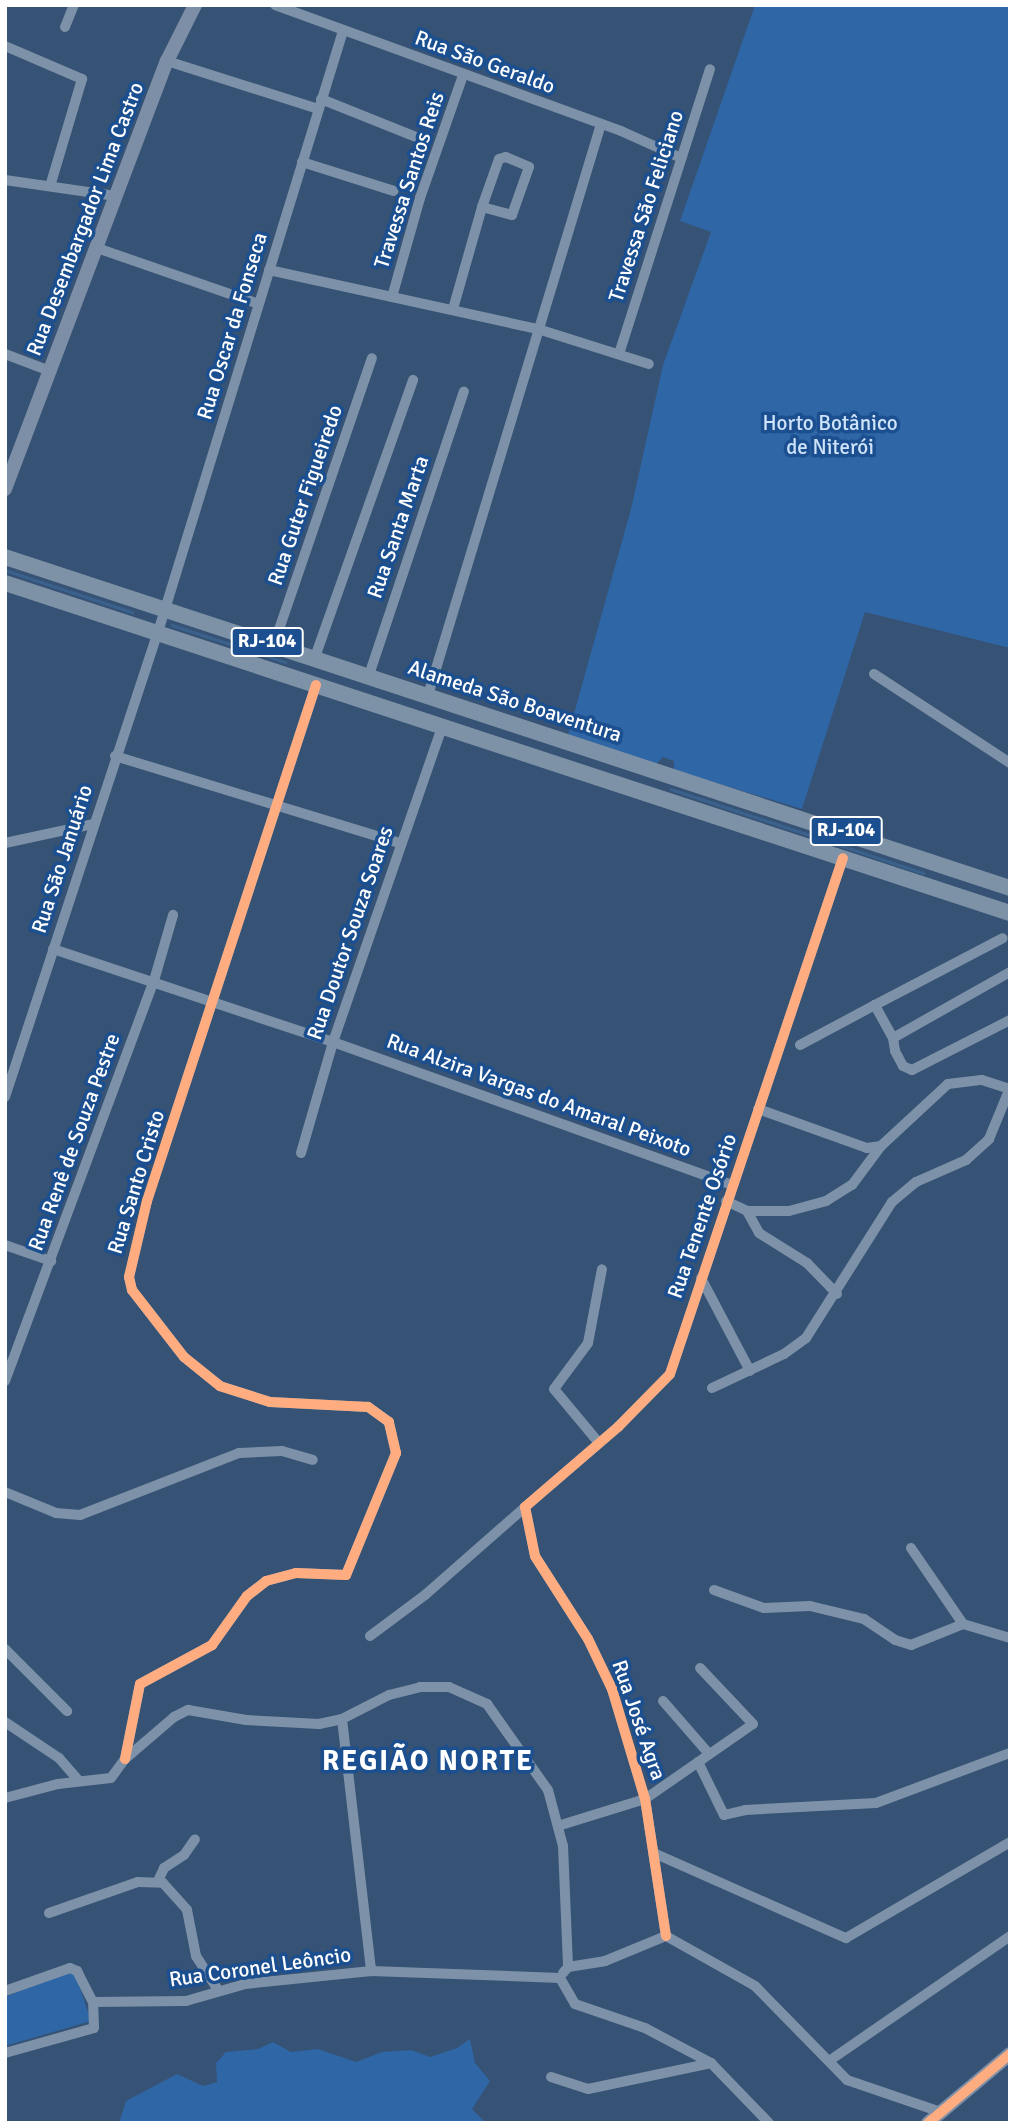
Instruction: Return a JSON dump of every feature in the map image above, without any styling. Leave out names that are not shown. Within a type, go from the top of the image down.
[{"type":"highway","name":"Alameda São Boaventura","points":[[5,556],[1010,888]]},
{"type":"highway","name":"RJ-104","points":[[5,583],[1010,913]]},
{"type":"main road","name":"Rua Desembargador Lima Castro","points":[[5,489],[167,61],[195,5]]},
{"type":"main road","points":[[928,2123],[1010,2054]]},
{"type":"street","points":[[65,27],[74,5]]},
{"type":"street","name":"Rua São Geraldo","points":[[275,5],[601,124],[681,158]]},
{"type":"street","name":"Rua Oscar da Fonseca","points":[[158,632],[343,30]]},
{"type":"street","points":[[5,46],[82,79],[51,183]]},
{"type":"street","points":[[167,61],[319,104],[416,137]]},
{"type":"street","name":"Travessa São Feliciano","points":[[619,354],[710,69]]},
{"type":"street","name":"Travessa Santos Reis","points":[[392,297],[420,198],[463,75]]},
{"type":"street","points":[[428,695],[541,330],[601,124]]},
{"type":"street","points":[[453,309],[482,207],[499,159],[506,157],[530,167],[512,215],[482,207]]},
{"type":"street","points":[[302,162],[394,191]]},
{"type":"street","points":[[5,180],[51,183],[116,196]]},
{"type":"street","points":[[97,248],[259,304]]},
{"type":"street","points":[[269,270],[541,330],[649,365]]},
{"type":"street","points":[[5,354],[50,371]]},
{"type":"street","name":"Rua Guter Figueiredo","points":[[274,644],[372,358]]},
{"type":"street","points":[[316,657],[413,380]]},
{"type":"street","name":"Rua Santa Marta","points":[[369,675],[464,391]]},
{"type":"street","name":"Rua São Januário","points":[[5,1097],[158,632]]},
{"type":"street","points":[[874,674],[1009,760]]},
{"type":"street","name":"Rua Santo Cristo","points":[[125,1759],[141,1684],[212,1644],[247,1596],[266,1581],[296,1573],[346,1574],[396,1452],[389,1422],[368,1407],[270,1402],[219,1386],[184,1357],[132,1290],[130,1260],[316,685]]},
{"type":"street","name":"Rua Doutor Souza Soares","points":[[301,1153],[333,1042],[442,727]]},
{"type":"street","points":[[115,756],[277,803],[400,843]]},
{"type":"street","points":[[5,843],[94,824]]},
{"type":"street","name":"Rua Tenente Osório","points":[[370,1636],[425,1595],[599,1443],[670,1374],[843,858]]},
{"type":"street","name":"Rua Renê de Souza Pestre","points":[[5,1381],[153,984],[173,915]]},
{"type":"street","points":[[800,1045],[1003,938]]},
{"type":"street","name":"Rua Alzira Vargas do Amaral Peixoto","points":[[53,949],[333,1042],[732,1185]]},
{"type":"street","points":[[892,1038],[1010,972]]},
{"type":"street","points":[[875,1005],[903,1066],[912,1070],[1010,1020]]},
{"type":"street","points":[[712,1388],[795,1347],[837,1294],[904,1191],[966,1160],[989,1139],[1009,1088],[982,1080],[948,1084],[881,1146],[852,1185],[826,1201],[799,1210],[747,1212],[726,1201]]},
{"type":"street","points":[[758,1108],[863,1148],[881,1146]]},
{"type":"street","points":[[747,1212],[759,1233],[807,1263],[837,1294]]},
{"type":"street","points":[[5,1245],[51,1261]]},
{"type":"street","points":[[599,1443],[554,1390],[587,1343],[601,1269]]},
{"type":"street","points":[[701,1278],[750,1371]]},
{"type":"street","points":[[5,1492],[56,1513],[80,1515],[239,1453],[282,1451],[313,1460]]},
{"type":"street","name":"Rua José Agra","points":[[525,1507],[528,1534],[535,1556],[606,1675],[645,1799],[656,1854],[666,1936]]},
{"type":"street","points":[[911,1548],[963,1624]]},
{"type":"street","points":[[714,1590],[764,1608],[810,1606],[864,1619],[895,1640],[911,1645],[963,1624],[1010,1638]]},
{"type":"street","points":[[5,1649],[66,1711]]},
{"type":"street","points":[[561,1825],[645,1799],[754,1723],[700,1668]]},
{"type":"street","points":[[5,1798],[79,1781],[111,1777],[125,1759],[174,1717],[188,1710],[292,1725],[342,1719],[372,1702],[420,1687],[449,1687],[480,1698],[540,1774],[561,1825],[568,1967],[561,1978],[575,2004],[645,2028],[711,2063],[766,2122]]},
{"type":"street","points":[[663,1701],[709,1754]]},
{"type":"street","points":[[342,1719],[371,1971]]},
{"type":"street","points":[[5,1722],[59,1758],[79,1781]]},
{"type":"street","points":[[698,1762],[724,1815],[746,1810],[876,1803],[1010,1753]]},
{"type":"street","points":[[158,1881],[164,1868],[184,1855],[195,1839]]},
{"type":"street","points":[[656,1854],[846,1938],[1010,1842]]},
{"type":"street","points":[[49,1913],[125,1885],[158,1881],[171,1889],[187,1910],[196,1956],[218,1990]]},
{"type":"street","points":[[568,1967],[606,1961],[666,1936],[755,1986],[829,2061],[861,2087],[941,2112]]},
{"type":"street","points":[[829,2061],[1010,1936]]},
{"type":"street","points":[[5,1991],[74,1968],[93,2002],[94,2028],[5,2053]]},
{"type":"street","name":"Rua Coronel Leôncio","points":[[93,2002],[186,2001],[218,1990],[371,1971],[561,1978]]},
{"type":"street","points":[[551,2077],[588,2089],[711,2063]]},
{"type":"green space","name":"Horto Botânico de Niterói","points":[[755,5],[1010,5],[1010,648],[865,612],[802,809],[674,770],[674,761],[663,757],[656,764],[568,735],[631,509],[663,365],[711,232],[680,221]]},
{"type":"green space","points":[[74,1970],[91,2021],[5,2046],[5,1997]]},
{"type":"green space","points":[[470,2039],[475,2063],[490,2081],[472,2109],[486,2123],[119,2123],[126,2101],[177,2074],[203,2086],[217,2082],[216,2063],[226,2052],[258,2049],[273,2042],[291,2052],[318,2049],[356,2062],[382,2052],[411,2050],[430,2057],[457,2048]]},
{"type":"waterway","points":[[5,570],[132,612]]},
{"type":"waterway","points":[[172,625],[285,662]]},
{"type":"waterway","points":[[671,789],[923,873]]},
{"type":"cycle path","points":[[125,1759],[140,1684],[212,1645],[247,1596],[266,1581],[296,1573],[346,1575],[396,1453],[389,1422],[368,1407],[270,1402],[220,1386],[184,1357],[132,1290],[129,1277],[147,1201],[316,685]]},
{"type":"cycle path","points":[[666,1936],[645,1799],[612,1689],[588,1639],[535,1556],[525,1507],[618,1427],[670,1374],[843,858]]},
{"type":"cycle path","points":[[928,2123],[1010,2054]]},
{"type":"district","name":"REGIÃO NORTE","points":[[428,1761]]}]
